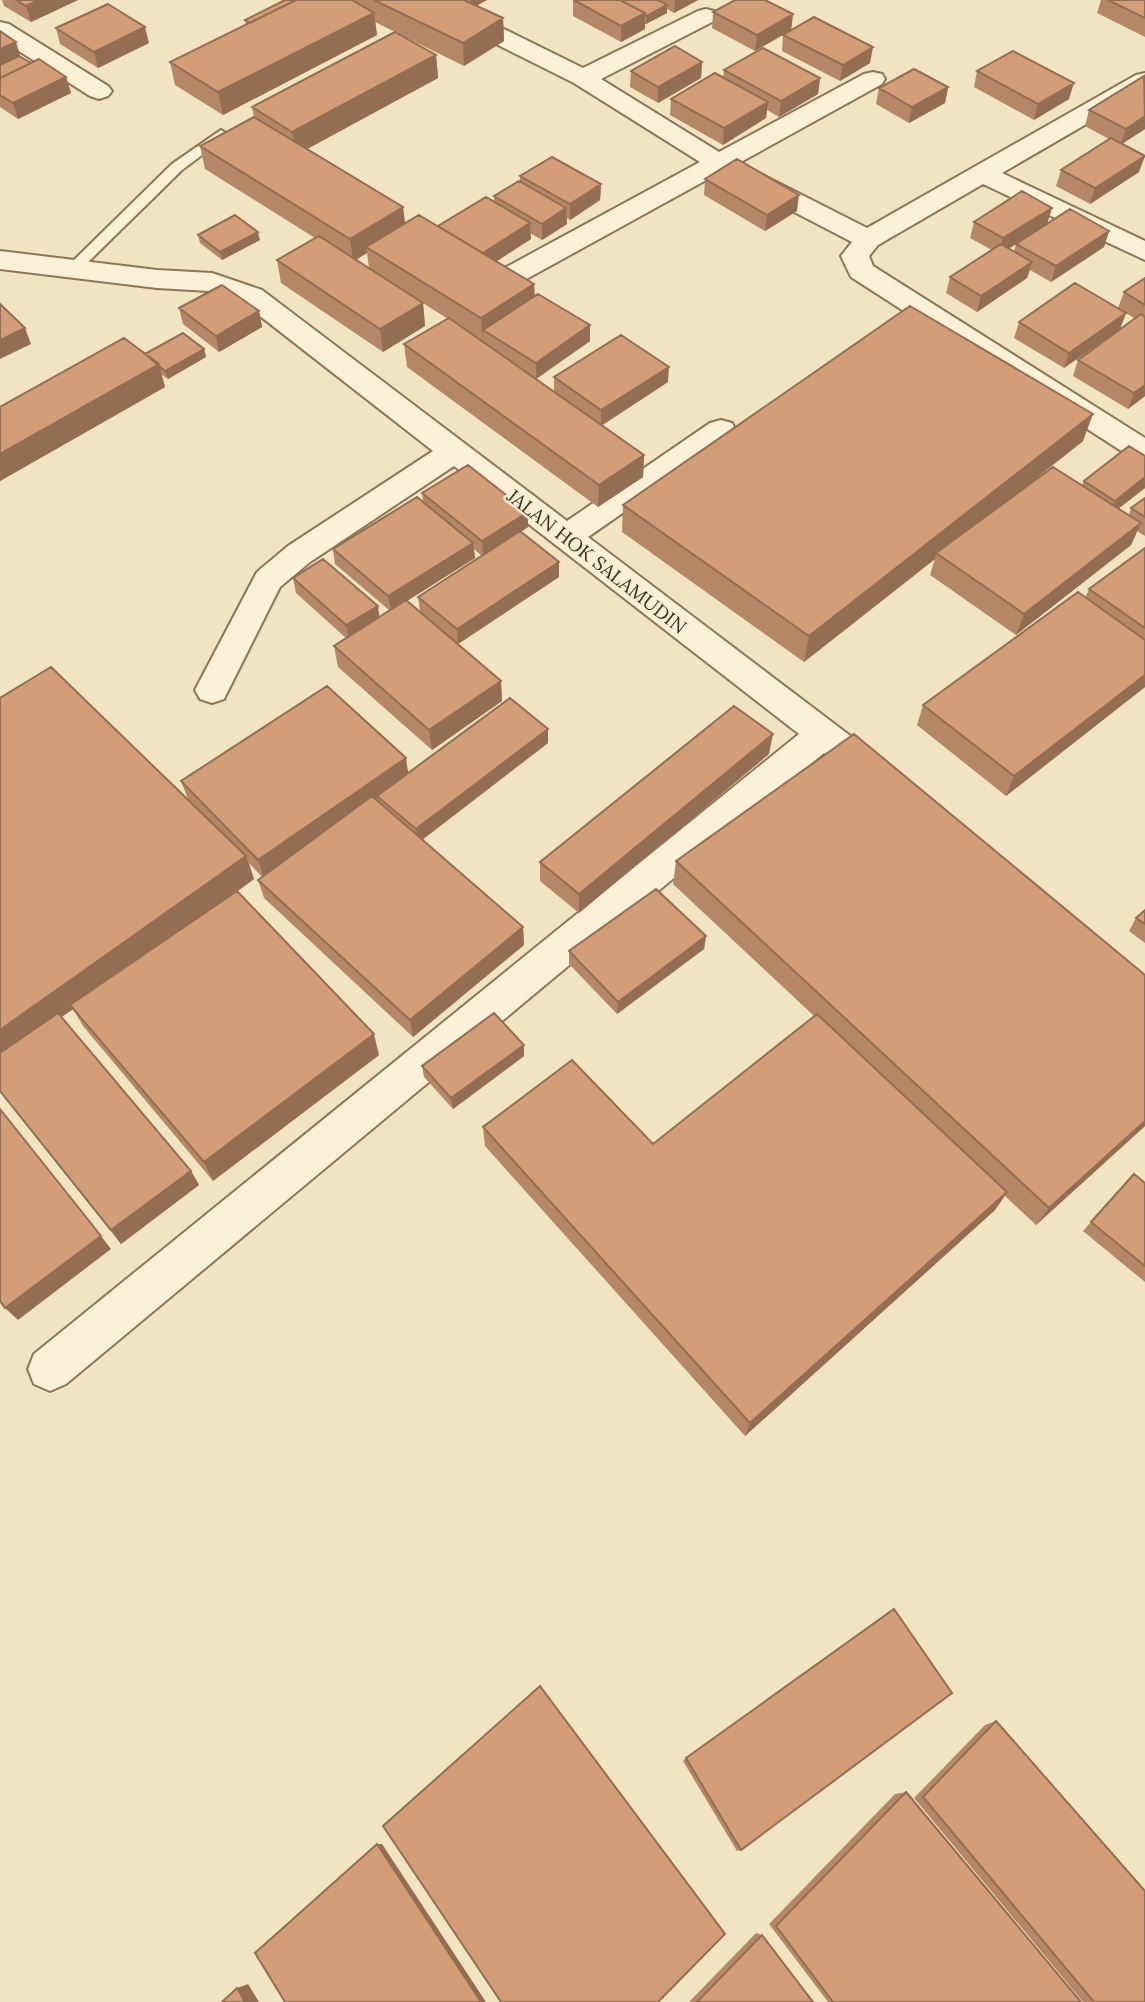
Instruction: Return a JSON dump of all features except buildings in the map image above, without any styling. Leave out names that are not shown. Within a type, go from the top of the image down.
[{"type":"street","points":[[426,0],[583,78],[719,163],[869,239]]},
{"type":"street","points":[[583,78],[705,16]]},
{"type":"street","points":[[0,29],[99,91]]},
{"type":"street","points":[[511,276],[873,79]]},
{"type":"street","points":[[1142,86],[869,239],[855,256],[861,271],[1145,452]]},
{"type":"street","points":[[983,174],[1145,252]]},
{"type":"street","name":"JALAN HOK SALAMUDIN","points":[[0,260],[158,279],[212,282],[252,296],[898,792]]},
{"type":"street","points":[[566,537],[721,430]]},
{"type":"street","points":[[212,690],[268,580],[299,554],[455,451]]},
{"type":"street","points":[[50,1369],[823,734]]},
{"type":"lane","points":[[75,267],[177,167],[221,134]]}]
